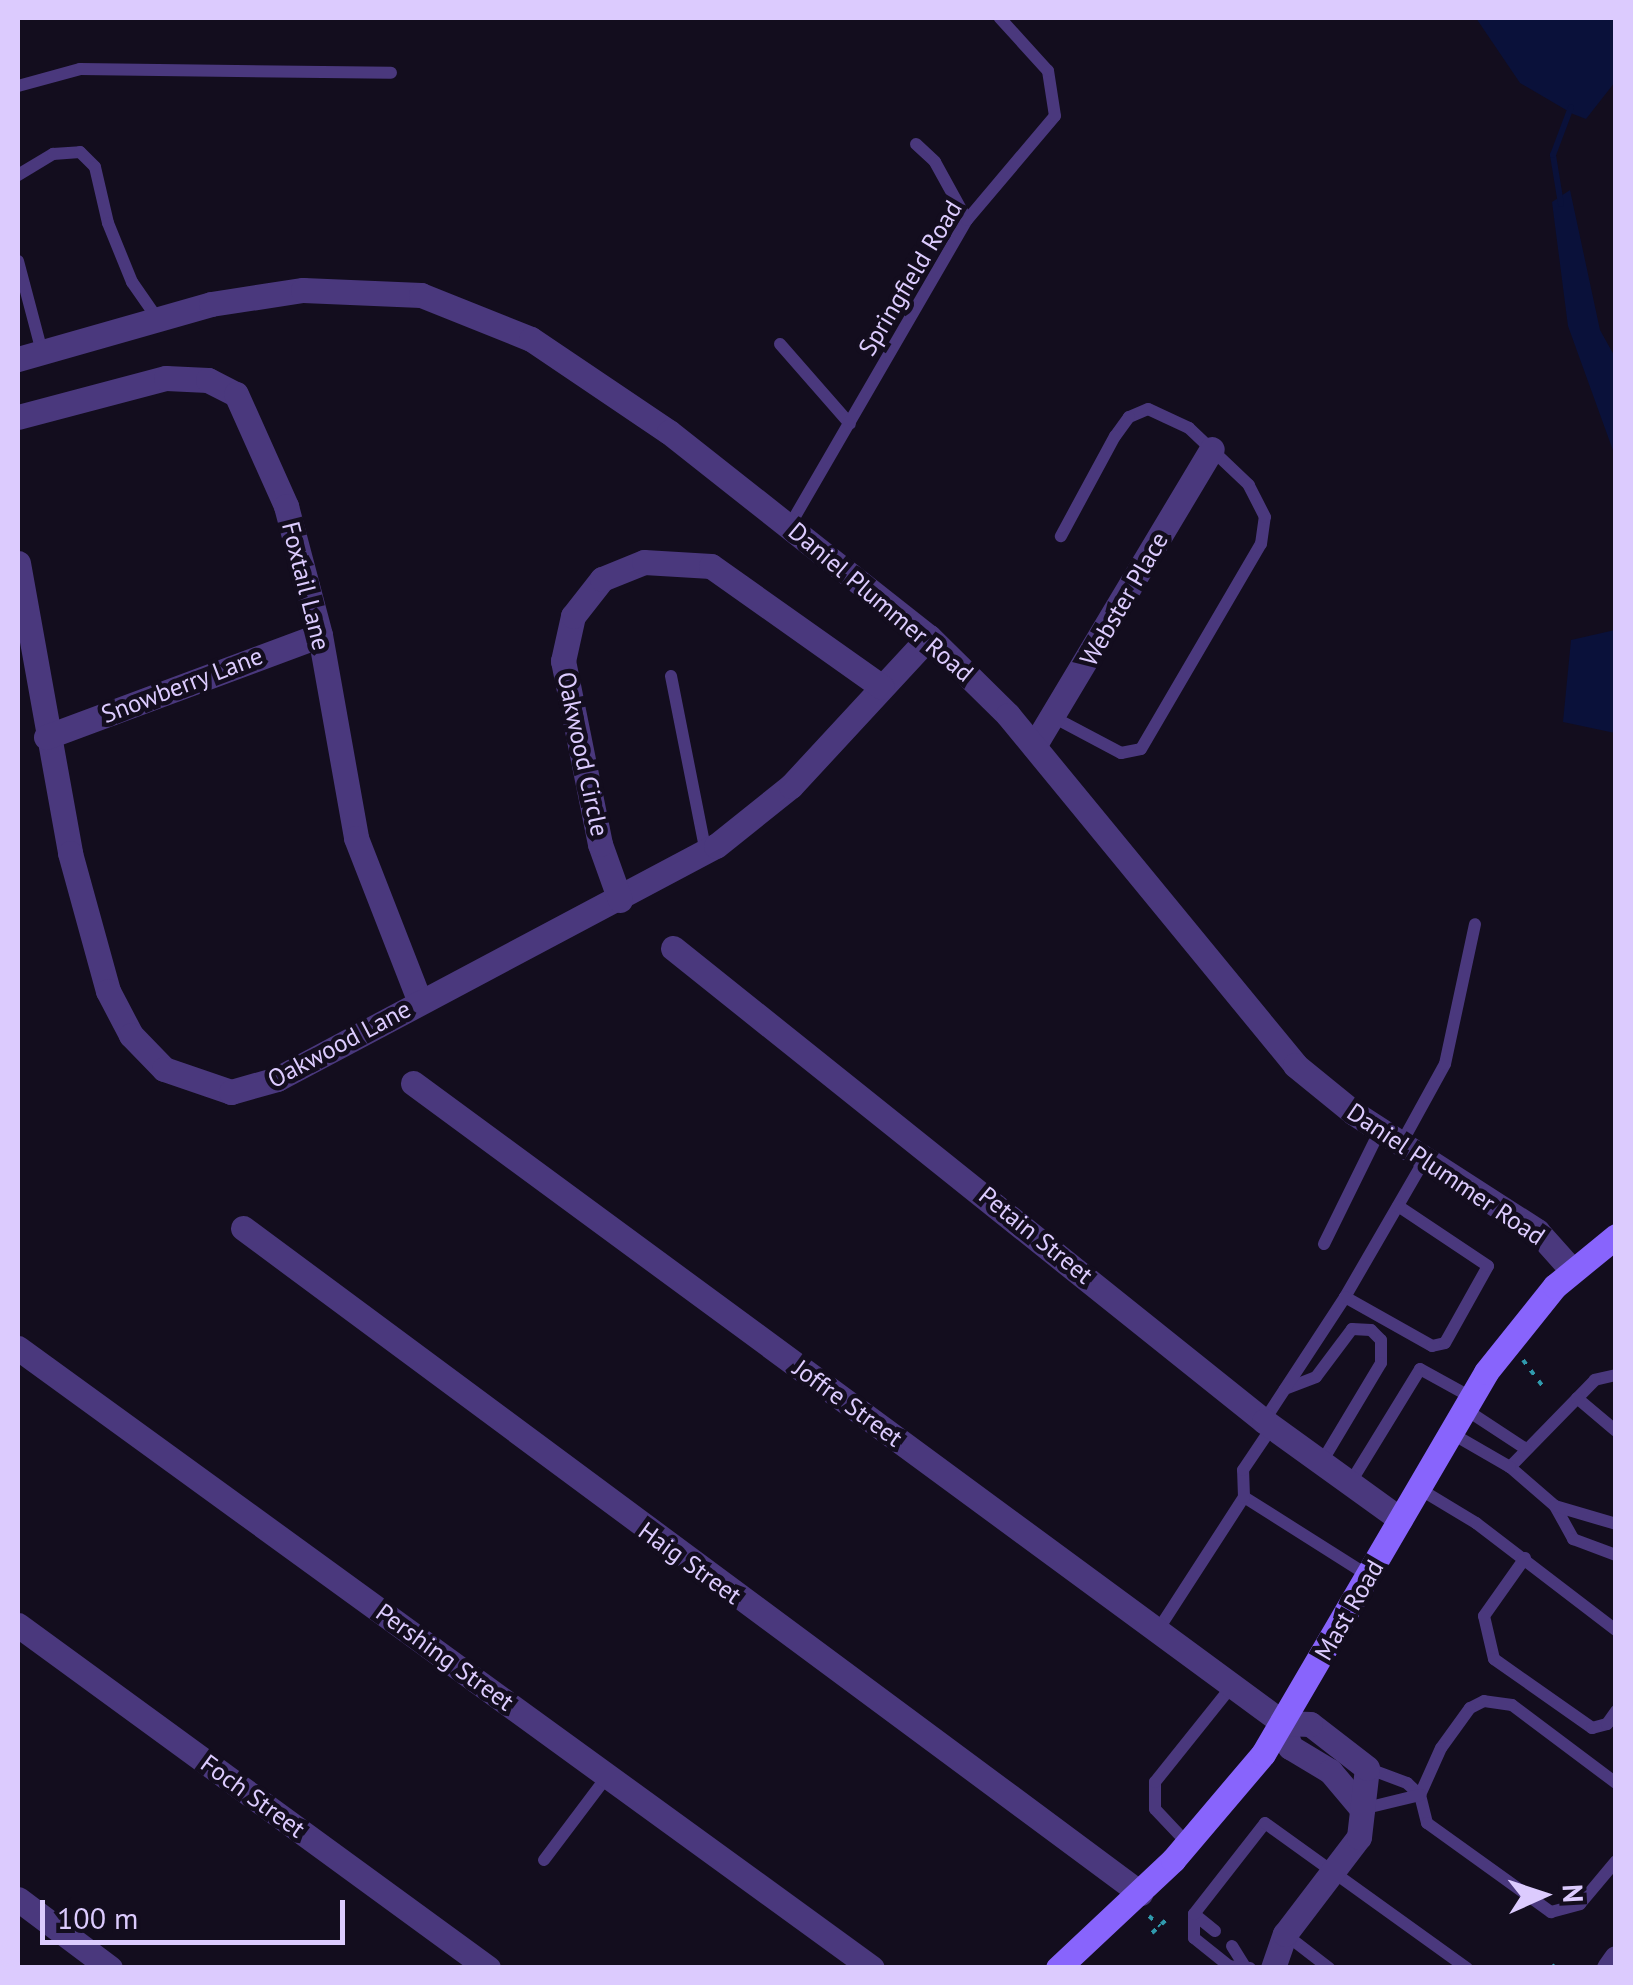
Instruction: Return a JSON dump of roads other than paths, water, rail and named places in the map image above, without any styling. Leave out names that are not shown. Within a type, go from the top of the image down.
[{"type":"main road","name":"Mast Road","points":[[1073,1963],[1145,1905],[1283,1724],[1418,1488],[1509,1339],[1572,1270],[1616,1236]]},
{"type":"street","name":"Daniel Plummer Road","points":[[30,355],[158,318],[303,290],[398,292],[466,309],[597,379],[930,637],[1034,746],[1260,1026],[1308,1075],[1391,1137],[1537,1232],[1572,1270]]},
{"type":"street","name":"Foxtail Lane","points":[[18,417],[166,378],[224,385],[247,412],[286,506],[320,635],[356,838],[420,1002]]},
{"type":"street","name":"Webster Place","points":[[1034,746],[1056,718],[1212,449]]},
{"type":"street","name":"Oakwood Lane","points":[[18,562],[46,737],[108,991],[130,1035],[164,1070],[207,1089],[254,1088],[706,852],[792,786],[930,637]]},
{"type":"street","name":"Oakwood Circle","points":[[620,900],[596,827],[563,661],[573,616],[602,579],[644,562],[711,566],[882,687]]},
{"type":"street","name":"Snowberry Lane","points":[[46,737],[320,635]]},
{"type":"street","name":"Petain Street","points":[[674,948],[1320,1465],[1400,1520]]},
{"type":"street","name":"Joffre Street","points":[[412,1083],[1283,1724]]},
{"type":"street","name":"Haig Street","points":[[244,1228],[1145,1905]]},
{"type":"street","name":"Pershing Street","points":[[18,1348],[872,1968]]},
{"type":"street","name":"Foch Street","points":[[18,1624],[488,1968]]},
{"type":"street","points":[[1273,1968],[1286,1934],[1358,1837],[1362,1809],[1367,1768],[1310,1724],[1283,1724],[1290,1747],[1330,1771],[1362,1809]]},
{"type":"street","points":[[18,1899],[110,1968]]},
{"type":"street","points":[[1609,1968],[1616,1958]]},
{"type":"lane","name":"Springfield Road","points":[[790,525],[967,220],[1050,126],[1058,108],[1048,71],[1000,18]]},
{"type":"lane","points":[[18,86],[80,69],[391,72]]},
{"type":"lane","points":[[916,144],[936,162],[967,220]]},
{"type":"lane","points":[[18,175],[53,154],[80,152],[94,167],[108,223],[132,282],[158,318]]},
{"type":"lane","points":[[18,261],[30,355]]},
{"type":"lane","points":[[780,344],[850,424]]},
{"type":"lane","points":[[1056,718],[1121,753],[1140,749],[1266,530],[1261,503],[1212,449],[1174,416],[1138,412],[1115,436],[1061,536]]},
{"type":"lane","points":[[671,676],[706,852]]},
{"type":"lane","points":[[1324,1244],[1391,1137],[1445,1064],[1475,924]]},
{"type":"lane","points":[[1158,1630],[1244,1498],[1243,1470],[1284,1389],[1345,1297],[1425,1159]]},
{"type":"lane","points":[[1345,1297],[1432,1346],[1445,1343],[1488,1266],[1398,1206]]},
{"type":"lane","points":[[1284,1389],[1316,1378],[1352,1329],[1372,1330],[1381,1340],[1381,1362],[1320,1465]]},
{"type":"lane","points":[[1349,1484],[1432,1346]]},
{"type":"lane","points":[[1420,1368],[1526,1449]]},
{"type":"lane","points":[[1510,1467],[1595,1380],[1616,1375]]},
{"type":"lane","points":[[1577,1398],[1616,1431]]},
{"type":"lane","points":[[1451,1433],[1510,1467],[1555,1506],[1572,1539],[1616,1555]]},
{"type":"lane","points":[[1418,1488],[1525,1558],[1616,1630]]},
{"type":"lane","points":[[1244,1498],[1369,1576]]},
{"type":"lane","points":[[1555,1506],[1616,1524]]},
{"type":"lane","points":[[1525,1558],[1484,1616],[1494,1659],[1592,1728],[1608,1724],[1616,1711]]},
{"type":"lane","points":[[1188,1844],[1155,1809],[1154,1782],[1232,1686]]},
{"type":"lane","points":[[1420,1796],[1441,1748],[1470,1708],[1484,1700],[1512,1705],[1616,1783]]},
{"type":"lane","points":[[1367,1768],[1407,1783],[1420,1796],[1427,1822],[1552,1912],[1586,1899],[1616,1861]]},
{"type":"lane","points":[[544,1860],[608,1775]]},
{"type":"lane","points":[[1362,1809],[1420,1796]]},
{"type":"lane","points":[[1247,1966],[1229,1966],[1194,1938],[1194,1914],[1265,1823],[1334,1873],[1354,1881],[1468,1968]]},
{"type":"lane","points":[[1194,1914],[1215,1932]]},
{"type":"lane","points":[[1286,1934],[1329,1968]]},
{"type":"lane","points":[[1232,1946],[1247,1966]]},
{"type":"waterway","points":[[1561,204],[1553,155],[1571,107]]}]
